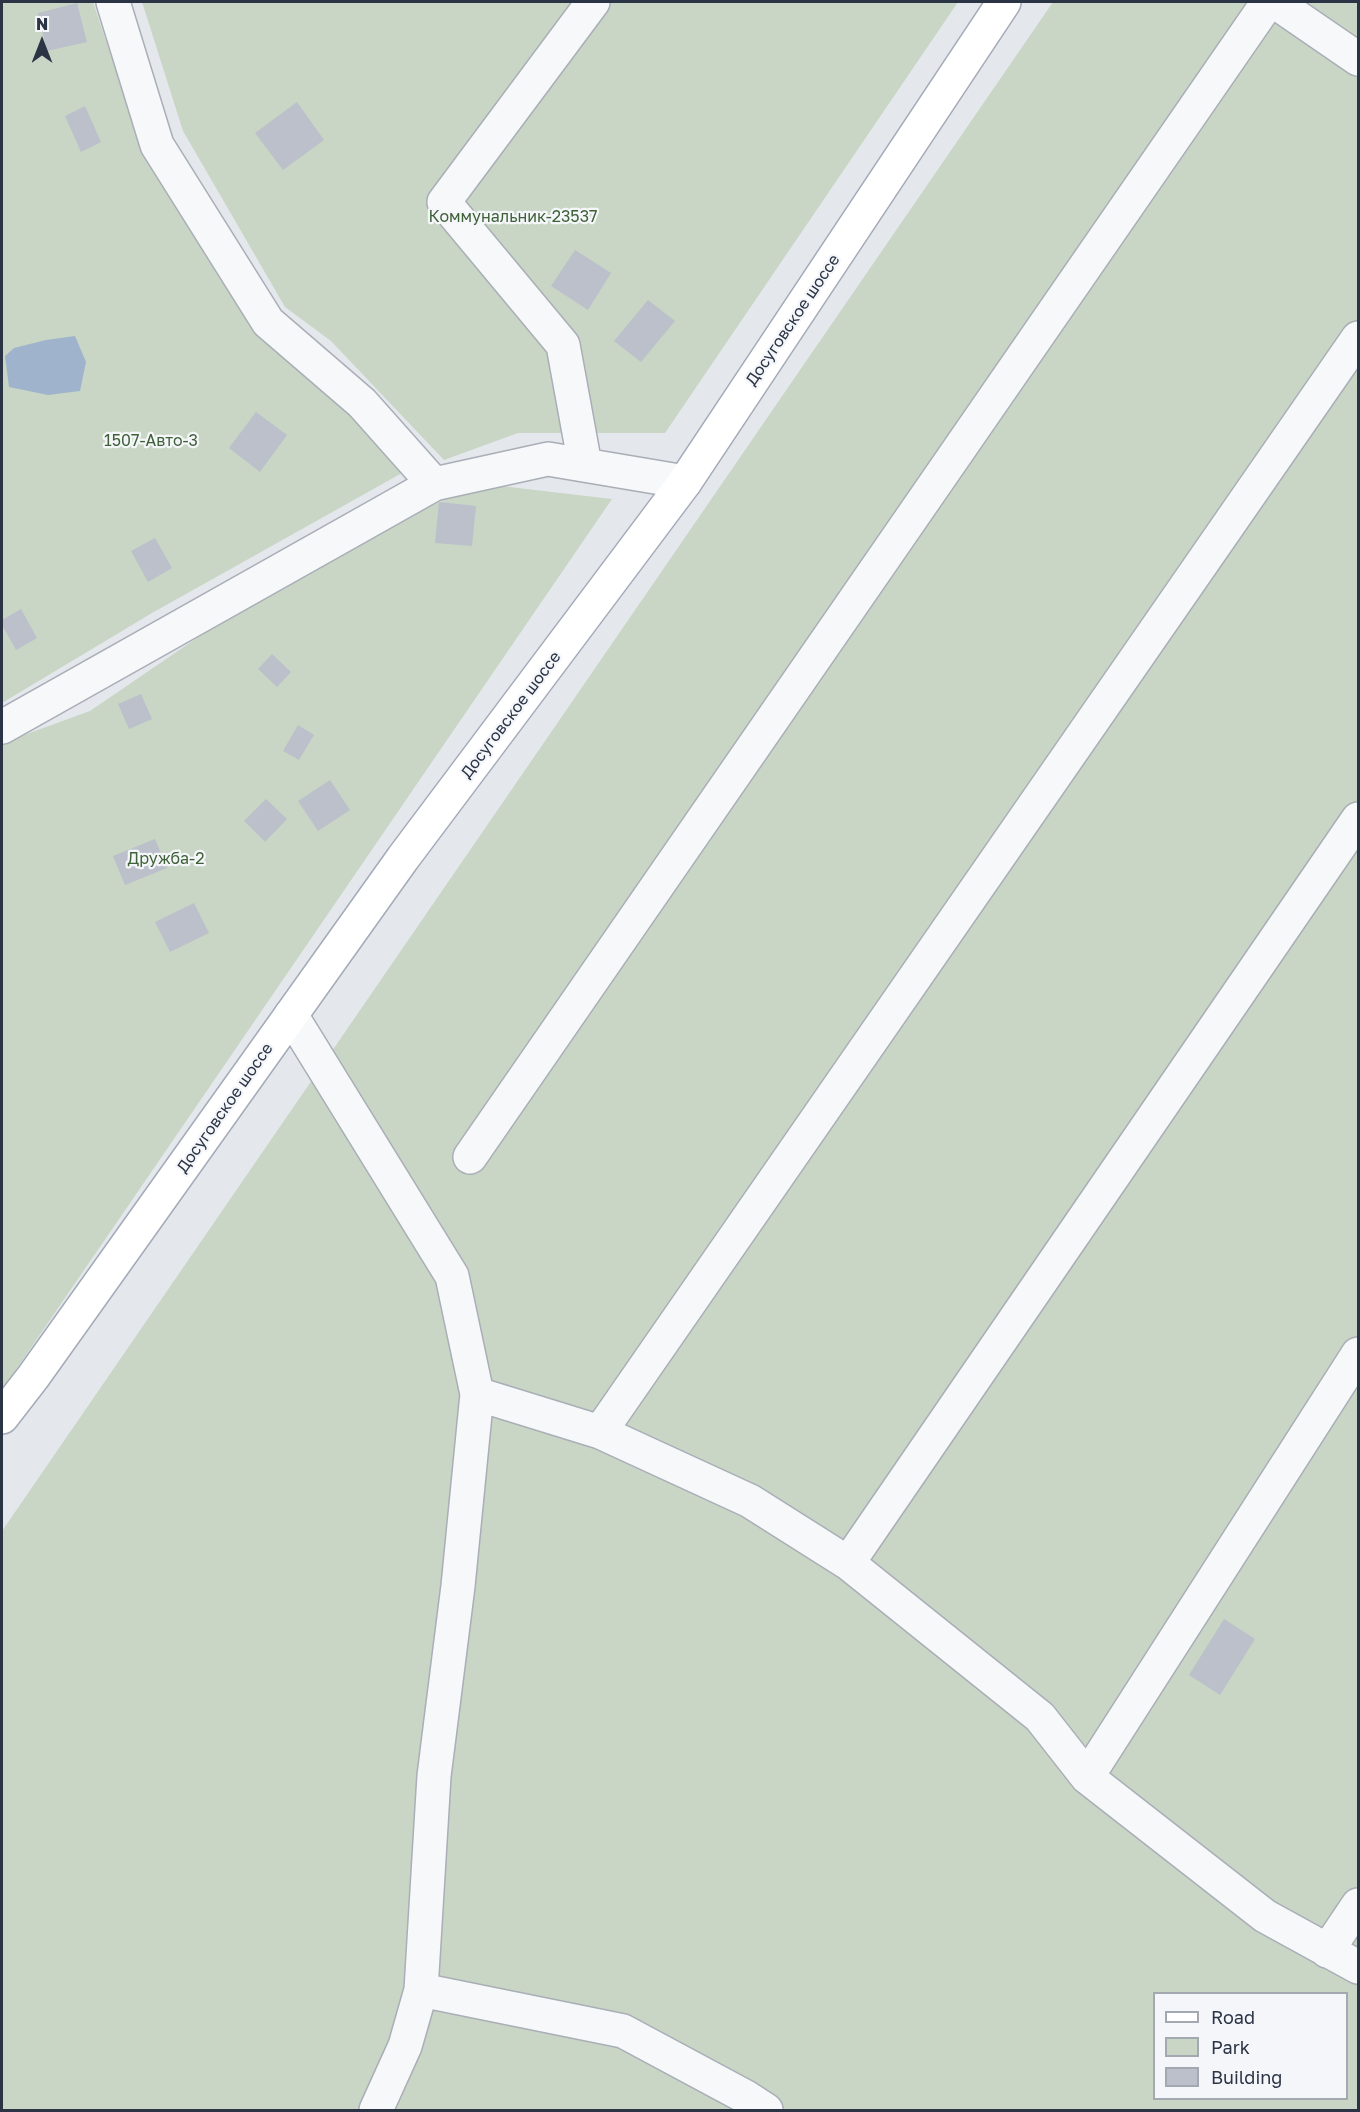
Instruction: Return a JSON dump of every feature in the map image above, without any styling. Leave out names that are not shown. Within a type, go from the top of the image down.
[{"type":"main road","name":"Досуговское шоссе","points":[[2,1418],[403,858],[686,482],[1004,2]]},
{"type":"lane","points":[[113,2],[158,146],[268,322],[362,403],[434,484]]},
{"type":"lane","points":[[585,465],[563,345],[444,202],[593,2]]},
{"type":"lane","points":[[470,1157],[1268,2]]},
{"type":"lane","points":[[1275,2],[1359,59]]},
{"type":"lane","points":[[600,1432],[1359,338]]},
{"type":"lane","points":[[2,727],[434,484],[548,459],[686,482]]},
{"type":"lane","points":[[848,1563],[1359,819]]},
{"type":"lane","points":[[291,1015],[452,1276],[477,1394],[458,1586],[434,1776],[421,1990],[405,2046],[376,2110]]},
{"type":"lane","points":[[1087,1777],[1359,1354]]},
{"type":"lane","points":[[477,1394],[600,1432],[750,1501],[848,1563],[1040,1717],[1087,1777],[1265,1916],[1359,1967]]},
{"type":"lane","points":[[1327,1951],[1359,1905]]},
{"type":"lane","points":[[421,1990],[623,2031],[766,2110]]},
{"type":"green space","name":"1507-Авто-3","points":[[2,2],[93,2],[140,143],[257,336],[350,414],[402,473],[152,613],[2,703]]},
{"type":"green space","name":"Коммунальник-23537","points":[[142,2],[958,2],[665,433],[518,433],[444,460],[331,341],[285,307],[183,131]]},
{"type":"green space","points":[[1053,2],[1358,2],[1358,2110],[2,2110],[2,1531]]},
{"type":"green space","name":"Дружба-2","points":[[484,484],[612,499],[2,1390],[2,743],[90,711],[333,545]]},
{"type":"water","points":[[75,336],[86,362],[80,391],[48,395],[9,387],[5,356],[14,348]]},
{"type":"building","points":[[77,3],[87,42],[47,51],[38,13]]},
{"type":"building","points":[[297,102],[324,140],[283,170],[255,133]]},
{"type":"building","points":[[85,106],[101,142],[81,152],[65,116]]},
{"type":"building","points":[[575,250],[611,273],[588,310],[551,286]]},
{"type":"building","points":[[648,300],[675,321],[641,362],[614,341]]},
{"type":"building","points":[[256,412],[287,435],[260,472],[229,448]]},
{"type":"building","points":[[439,502],[476,506],[472,546],[435,543]]},
{"type":"building","points":[[155,538],[172,568],[148,582],[131,551]]},
{"type":"building","points":[[21,609],[37,638],[16,650],[2,625],[2,620]]},
{"type":"building","points":[[272,654],[291,672],[277,687],[258,669]]},
{"type":"building","points":[[141,694],[152,719],[129,729],[118,704]]},
{"type":"building","points":[[298,725],[314,735],[299,760],[283,751]]},
{"type":"building","points":[[330,780],[350,810],[318,831],[298,801]]},
{"type":"building","points":[[266,799],[287,819],[265,842],[244,821]]},
{"type":"building","points":[[155,839],[167,868],[125,885],[113,856]]},
{"type":"building","points":[[194,903],[209,933],[170,952],[155,922]]},
{"type":"building","points":[[1224,1619],[1255,1639],[1220,1695],[1189,1675]]}]
